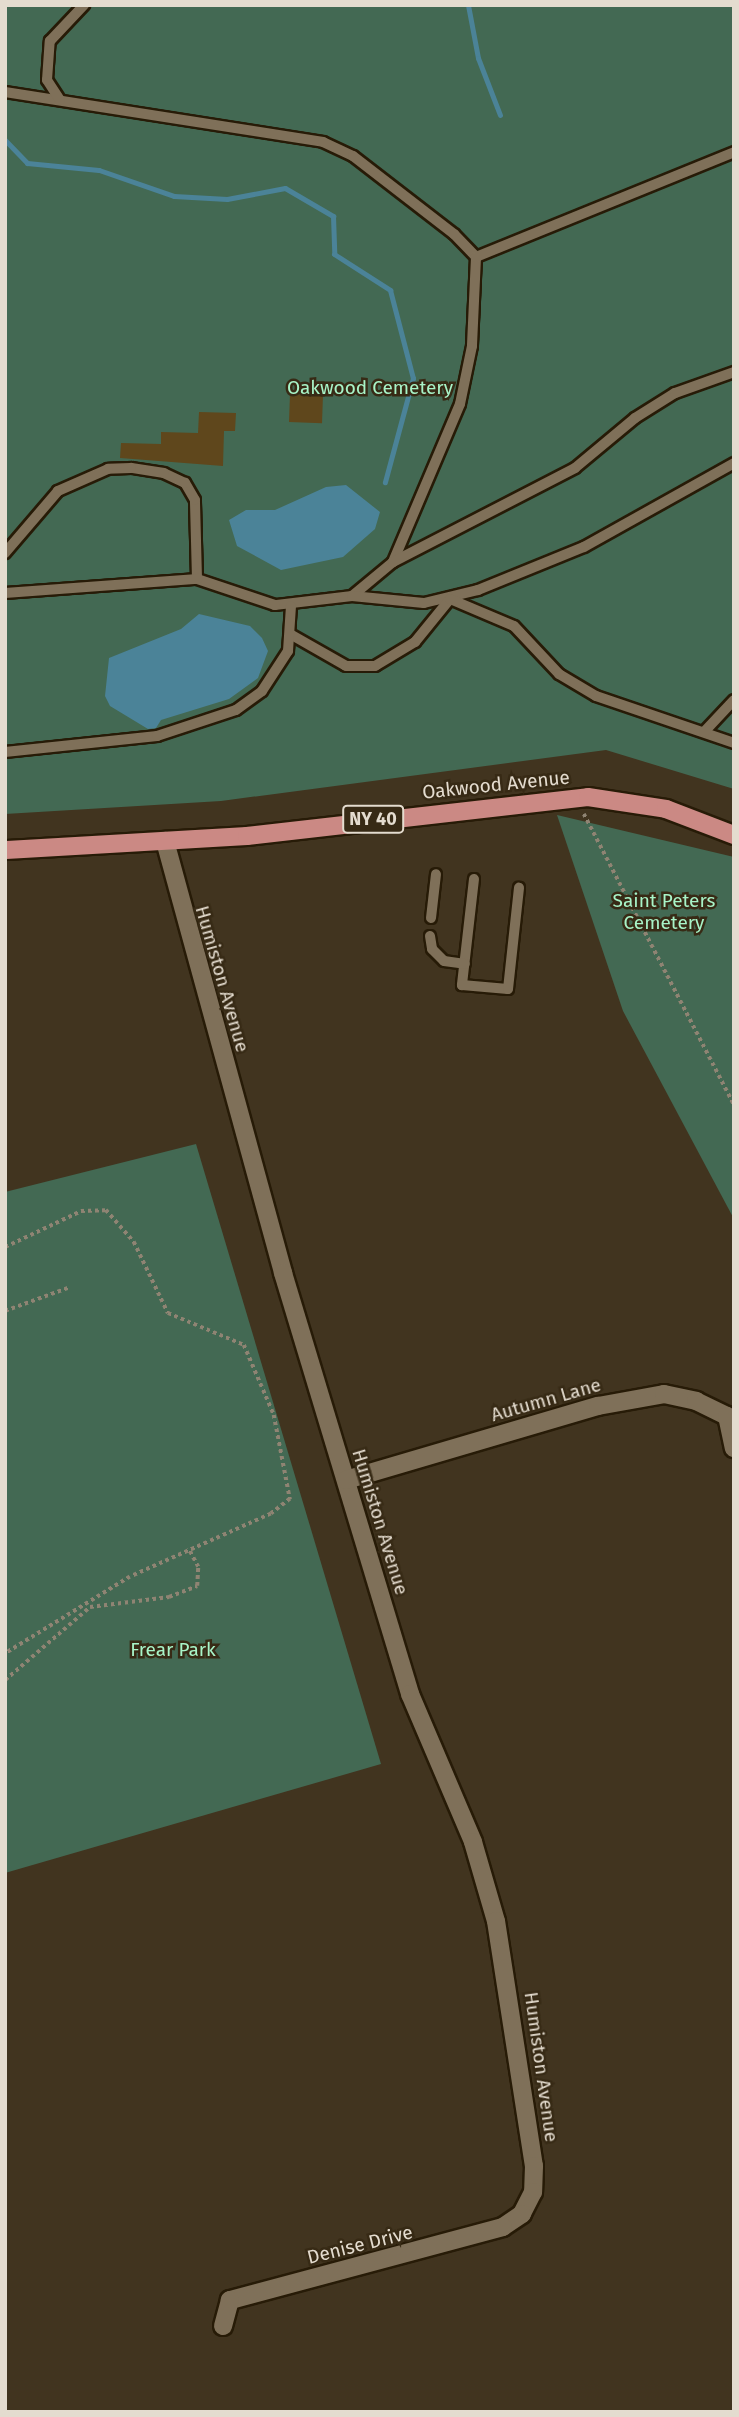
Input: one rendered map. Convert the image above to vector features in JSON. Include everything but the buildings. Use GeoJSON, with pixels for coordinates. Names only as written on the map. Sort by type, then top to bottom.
{"type":"FeatureCollection","features":[{"type":"Feature","properties":{"kind":"main road","name":"Oakwood Avenue"},"geometry":{"type":"LineString","coordinates":[[5,850],[165,841],[575,797],[638,801],[734,835]]}},
{"type":"Feature","properties":{"kind":"street","name":"Humiston Avenue"},"geometry":{"type":"LineString","coordinates":[[165,841],[279,1261],[410,1694],[472,1842],[496,1921],[534,2166],[533,2192],[522,2214]]}},
{"type":"Feature","properties":{"kind":"street","name":"Autumn Lane"},"geometry":{"type":"LineString","coordinates":[[346,1480],[598,1406],[664,1394],[696,1401],[727,1416],[734,1448]]}},
{"type":"Feature","properties":{"kind":"street","name":"Denise Drive"},"geometry":{"type":"LineString","coordinates":[[223,2326],[230,2300],[474,2237],[522,2214]]}},
{"type":"Feature","properties":{"kind":"lane"},"geometry":{"type":"LineString","coordinates":[[60,100],[47,80],[50,41],[84,5]]}},
{"type":"Feature","properties":{"kind":"lane"},"geometry":{"type":"LineString","coordinates":[[5,92],[323,142],[353,156],[454,234],[476,257],[472,346],[460,404],[393,562]]}},
{"type":"Feature","properties":{"kind":"lane"},"geometry":{"type":"LineString","coordinates":[[476,257],[734,152]]}},
{"type":"Feature","properties":{"kind":"lane"},"geometry":{"type":"LineString","coordinates":[[352,596],[393,562],[575,468],[635,418],[675,393],[734,372]]}},
{"type":"Feature","properties":{"kind":"lane"},"geometry":{"type":"LineString","coordinates":[[5,593],[197,579],[291,606],[352,596],[424,603],[450,599],[584,547],[734,463]]}},
{"type":"Feature","properties":{"kind":"lane"},"geometry":{"type":"LineString","coordinates":[[5,553],[39,509],[84,477],[108,469],[163,473],[185,483],[195,500],[197,579]]}},
{"type":"Feature","properties":{"kind":"lane"},"geometry":{"type":"LineString","coordinates":[[290,634],[346,666],[375,666],[415,642],[450,599]]}},
{"type":"Feature","properties":{"kind":"lane"},"geometry":{"type":"LineString","coordinates":[[450,599],[514,626],[559,674],[596,696],[734,743]]}},
{"type":"Feature","properties":{"kind":"lane"},"geometry":{"type":"LineString","coordinates":[[5,752],[193,729],[236,710],[262,691],[288,651],[291,606]]}},
{"type":"Feature","properties":{"kind":"lane"},"geometry":{"type":"LineString","coordinates":[[704,732],[734,700]]}},
{"type":"Feature","properties":{"kind":"lane"},"geometry":{"type":"LineString","coordinates":[[432,918],[436,874]]}},
{"type":"Feature","properties":{"kind":"lane"},"geometry":{"type":"LineString","coordinates":[[474,879],[462,985],[508,989],[519,888]]}},
{"type":"Feature","properties":{"kind":"lane"},"geometry":{"type":"LineString","coordinates":[[430,936],[432,949],[444,961],[465,964]]}},
{"type":"Feature","properties":{"kind":"path"},"geometry":{"type":"LineString","coordinates":[[575,797],[734,1104]]}},
{"type":"Feature","properties":{"kind":"path"},"geometry":{"type":"LineString","coordinates":[[5,1247],[81,1210],[106,1210],[134,1242],[168,1313],[244,1345],[274,1415],[290,1499],[271,1514],[188,1548],[5,1654]]}},
{"type":"Feature","properties":{"kind":"path"},"geometry":{"type":"LineString","coordinates":[[5,1311],[68,1288]]}},
{"type":"Feature","properties":{"kind":"path"},"geometry":{"type":"LineString","coordinates":[[5,1680],[64,1625],[90,1608],[169,1597],[197,1586],[198,1567],[188,1548]]}},
{"type":"Feature","properties":{"kind":"green space","name":"Oakwood Cemetery"},"geometry":{"type":"Polygon","coordinates":[[[5,5],[734,5],[734,789],[606,750],[221,801],[5,814],[5,5]]]}},
{"type":"Feature","properties":{"kind":"green space","name":"Saint Peters Cemetery"},"geometry":{"type":"Polygon","coordinates":[[[557,815],[734,857],[734,1219],[623,1011],[557,815]]]}},
{"type":"Feature","properties":{"kind":"green space","name":"Frear Park"},"geometry":{"type":"Polygon","coordinates":[[[196,1144],[381,1764],[5,1873],[5,1192],[196,1144]]]}},
{"type":"Feature","properties":{"kind":"water"},"geometry":{"type":"Polygon","coordinates":[[[346,485],[380,512],[375,529],[343,557],[281,570],[237,546],[229,520],[246,510],[275,510],[326,487],[346,485]]]}},
{"type":"Feature","properties":{"kind":"water"},"geometry":{"type":"Polygon","coordinates":[[[199,614],[250,626],[262,638],[268,651],[258,678],[229,699],[161,720],[156,728],[148,729],[110,706],[105,696],[109,658],[181,629],[199,614]]]}},
{"type":"Feature","properties":{"kind":"waterway"},"geometry":{"type":"LineString","coordinates":[[468,5],[478,58],[500,115]]}},
{"type":"Feature","properties":{"kind":"waterway"},"geometry":{"type":"LineString","coordinates":[[5,140],[27,163],[99,170],[174,196],[227,199],[285,188],[333,216],[334,254],[390,290],[413,378],[385,482]]}}]}
